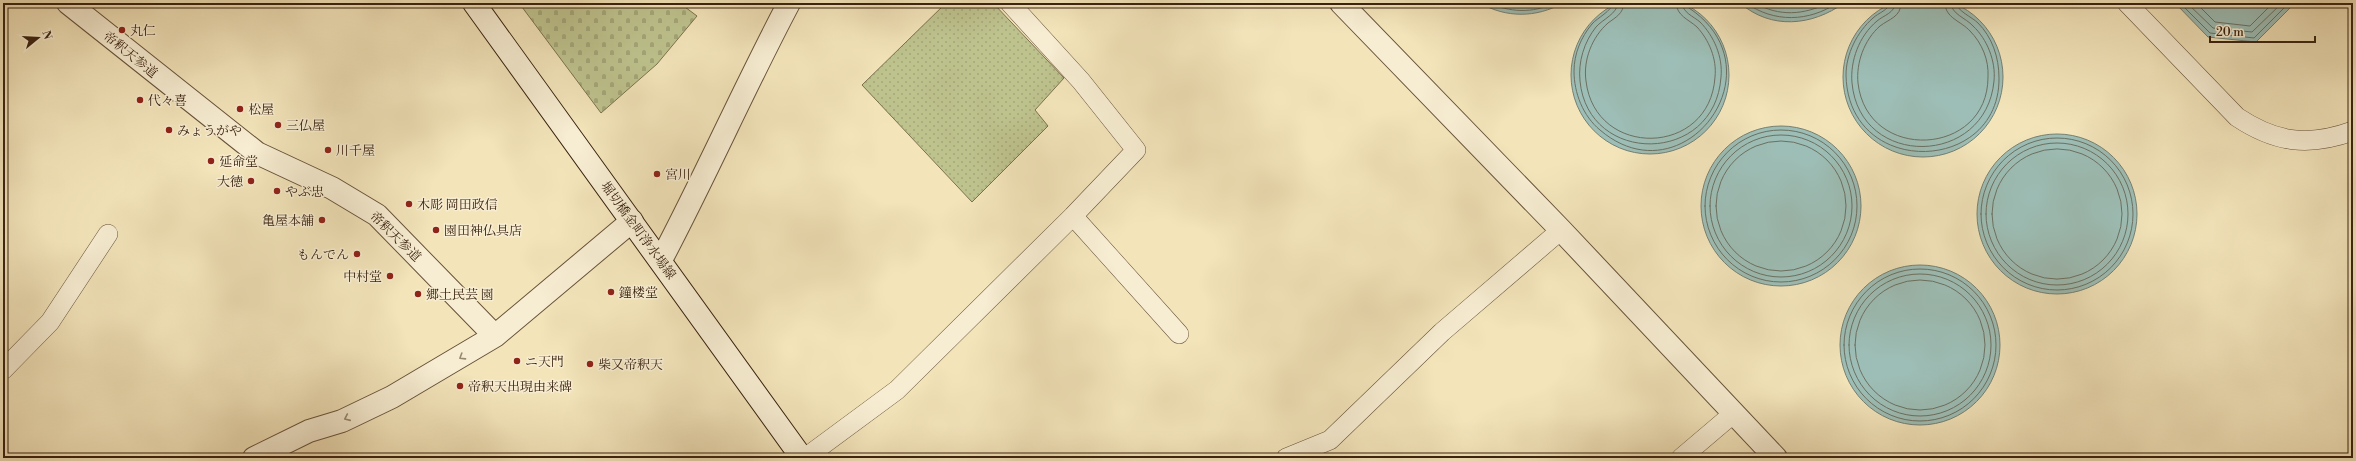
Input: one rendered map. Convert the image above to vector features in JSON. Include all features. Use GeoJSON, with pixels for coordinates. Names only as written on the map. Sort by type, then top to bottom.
{"type":"FeatureCollection","features":[{"type":"Feature","properties":{"kind":"street","name":"帝釈天参道"},"geometry":{"type":"LineString","coordinates":[[68,3],[257,153],[332,188],[377,215],[495,336]]}},
{"type":"Feature","properties":{"kind":"street","name":"堀切橋金町浄水場線"},"geometry":{"type":"LineString","coordinates":[[474,3],[803,458]]}},
{"type":"Feature","properties":{"kind":"street"},"geometry":{"type":"LineString","coordinates":[[660,260],[694,197],[757,64],[789,3]]}},
{"type":"Feature","properties":{"kind":"street"},"geometry":{"type":"LineString","coordinates":[[1341,3],[1561,230],[1776,458]]}},
{"type":"Feature","properties":{"kind":"street"},"geometry":{"type":"LineString","coordinates":[[254,458],[309,431],[342,421],[392,397],[495,336],[632,221]]}},
{"type":"Feature","properties":{"kind":"lane"},"geometry":{"type":"LineString","coordinates":[[803,458],[897,390],[1072,216],[1136,150],[1082,81],[1010,3]]}},
{"type":"Feature","properties":{"kind":"lane"},"geometry":{"type":"LineString","coordinates":[[2127,3],[2237,117],[2257,130],[2303,142],[2332,139],[2353,131]]}},
{"type":"Feature","properties":{"kind":"lane"},"geometry":{"type":"LineString","coordinates":[[1072,216],[1179,334]]}},
{"type":"Feature","properties":{"kind":"lane"},"geometry":{"type":"LineString","coordinates":[[1286,458],[1330,440],[1442,332],[1561,230]]}},
{"type":"Feature","properties":{"kind":"lane"},"geometry":{"type":"LineString","coordinates":[[3,370],[50,322],[108,234]]}},
{"type":"Feature","properties":{"kind":"lane"},"geometry":{"type":"LineString","coordinates":[[1681,458],[1734,412]]}},
{"type":"Feature","properties":{"kind":"green space"},"geometry":{"type":"Polygon","coordinates":[[[519,3],[688,3],[685,7],[697,16],[657,64],[601,113],[519,3]]]}},
{"type":"Feature","properties":{"kind":"green space"},"geometry":{"type":"Polygon","coordinates":[[[946,3],[993,3],[1064,78],[1035,110],[1048,126],[972,202],[862,85],[946,3]]]}},
{"type":"Feature","properties":{"kind":"water"},"geometry":{"type":"Polygon","coordinates":[[[1658,-4],[1673,-1],[1687,5],[1706,19],[1716,31],[1726,52],[1729,75],[1726,98],[1716,119],[1706,131],[1694,141],[1673,151],[1658,154],[1642,154],[1627,151],[1606,141],[1594,131],[1584,119],[1574,98],[1572,90],[1571,67],[1574,52],[1584,31],[1594,19],[1606,9],[1627,-1],[1635,-3],[1658,-4]]]}},
{"type":"Feature","properties":{"kind":"water"},"geometry":{"type":"Polygon","coordinates":[[[1923,-3],[1953,3],[1974,15],[1985,26],[1997,47],[2003,77],[1997,107],[1985,128],[1974,139],[1953,151],[1923,157],[1893,151],[1872,139],[1861,128],[1849,107],[1843,77],[1849,47],[1861,26],[1872,15],[1893,3],[1923,-3]]]}},
{"type":"Feature","properties":{"kind":"water"},"geometry":{"type":"Polygon","coordinates":[[[1480,3],[1563,3],[1553,8],[1532,14],[1511,14],[1490,8],[1480,3]]]}},
{"type":"Feature","properties":{"kind":"water"},"geometry":{"type":"Polygon","coordinates":[[[1740,3],[1844,3],[1832,11],[1819,16],[1792,22],[1765,18],[1752,12],[1740,3]]]}},
{"type":"Feature","properties":{"kind":"water"},"geometry":{"type":"Polygon","coordinates":[[[2175,3],[2295,3],[2256,42],[2208,37],[2175,3]]]}},
{"type":"Feature","properties":{"kind":"water"},"geometry":{"type":"Polygon","coordinates":[[[1789,126],[1804,129],[1819,135],[1838,149],[1848,161],[1855,175],[1860,190],[1860,222],[1855,237],[1848,251],[1838,263],[1826,273],[1804,283],[1789,286],[1773,286],[1758,283],[1736,273],[1724,263],[1714,251],[1702,222],[1701,198],[1704,183],[1714,161],[1724,149],[1736,139],[1765,127],[1789,126]]]}},
{"type":"Feature","properties":{"kind":"water"},"geometry":{"type":"Polygon","coordinates":[[[2065,134],[2080,137],[2095,143],[2114,157],[2124,169],[2131,183],[2136,198],[2136,230],[2131,245],[2124,259],[2114,271],[2102,281],[2080,291],[2065,294],[2049,294],[2034,291],[2012,281],[2000,271],[1990,259],[1978,230],[1977,206],[1980,191],[1990,169],[2000,157],[2012,147],[2041,135],[2065,134]]]}},
{"type":"Feature","properties":{"kind":"water"},"geometry":{"type":"Polygon","coordinates":[[[1928,265],[1943,268],[1958,274],[1977,288],[1987,300],[1994,314],[1999,329],[1999,361],[1994,376],[1987,390],[1977,402],[1965,412],[1943,422],[1928,425],[1912,425],[1897,422],[1875,412],[1863,402],[1853,390],[1841,361],[1840,337],[1843,322],[1853,300],[1863,288],[1875,278],[1904,266],[1928,265]]]}},
{"type":"Feature","properties":{"kind":"place","name":"丸仁"},"geometry":{"type":"Point","coordinates":[122,30]}},
{"type":"Feature","properties":{"kind":"place","name":"代々喜"},"geometry":{"type":"Point","coordinates":[140,100]}},
{"type":"Feature","properties":{"kind":"place","name":"松屋"},"geometry":{"type":"Point","coordinates":[240,109]}},
{"type":"Feature","properties":{"kind":"place","name":"三仏屋"},"geometry":{"type":"Point","coordinates":[278,125]}},
{"type":"Feature","properties":{"kind":"place","name":"みょうがや"},"geometry":{"type":"Point","coordinates":[169,130]}},
{"type":"Feature","properties":{"kind":"place","name":"川千屋"},"geometry":{"type":"Point","coordinates":[328,150]}},
{"type":"Feature","properties":{"kind":"place","name":"延命堂"},"geometry":{"type":"Point","coordinates":[211,161]}},
{"type":"Feature","properties":{"kind":"place","name":"宮川"},"geometry":{"type":"Point","coordinates":[657,174]}},
{"type":"Feature","properties":{"kind":"place","name":"大徳"},"geometry":{"type":"Point","coordinates":[251,181]}},
{"type":"Feature","properties":{"kind":"place","name":"やぶ忠"},"geometry":{"type":"Point","coordinates":[277,191]}},
{"type":"Feature","properties":{"kind":"place","name":"木彫 岡田政信"},"geometry":{"type":"Point","coordinates":[409,204]}},
{"type":"Feature","properties":{"kind":"place","name":"亀屋本舗"},"geometry":{"type":"Point","coordinates":[322,220]}},
{"type":"Feature","properties":{"kind":"place","name":"園田神仏具店"},"geometry":{"type":"Point","coordinates":[436,230]}},
{"type":"Feature","properties":{"kind":"place","name":"もんでん"},"geometry":{"type":"Point","coordinates":[357,254]}},
{"type":"Feature","properties":{"kind":"place","name":"中村堂"},"geometry":{"type":"Point","coordinates":[390,276]}},
{"type":"Feature","properties":{"kind":"place","name":"鐘楼堂"},"geometry":{"type":"Point","coordinates":[611,292]}},
{"type":"Feature","properties":{"kind":"place","name":"郷土民芸 園"},"geometry":{"type":"Point","coordinates":[418,294]}},
{"type":"Feature","properties":{"kind":"place","name":"ニ天門"},"geometry":{"type":"Point","coordinates":[517,361]}},
{"type":"Feature","properties":{"kind":"place","name":"柴又帝釈天"},"geometry":{"type":"Point","coordinates":[590,364]}},
{"type":"Feature","properties":{"kind":"place","name":"帝釈天出現由来碑"},"geometry":{"type":"Point","coordinates":[460,386]}}]}
